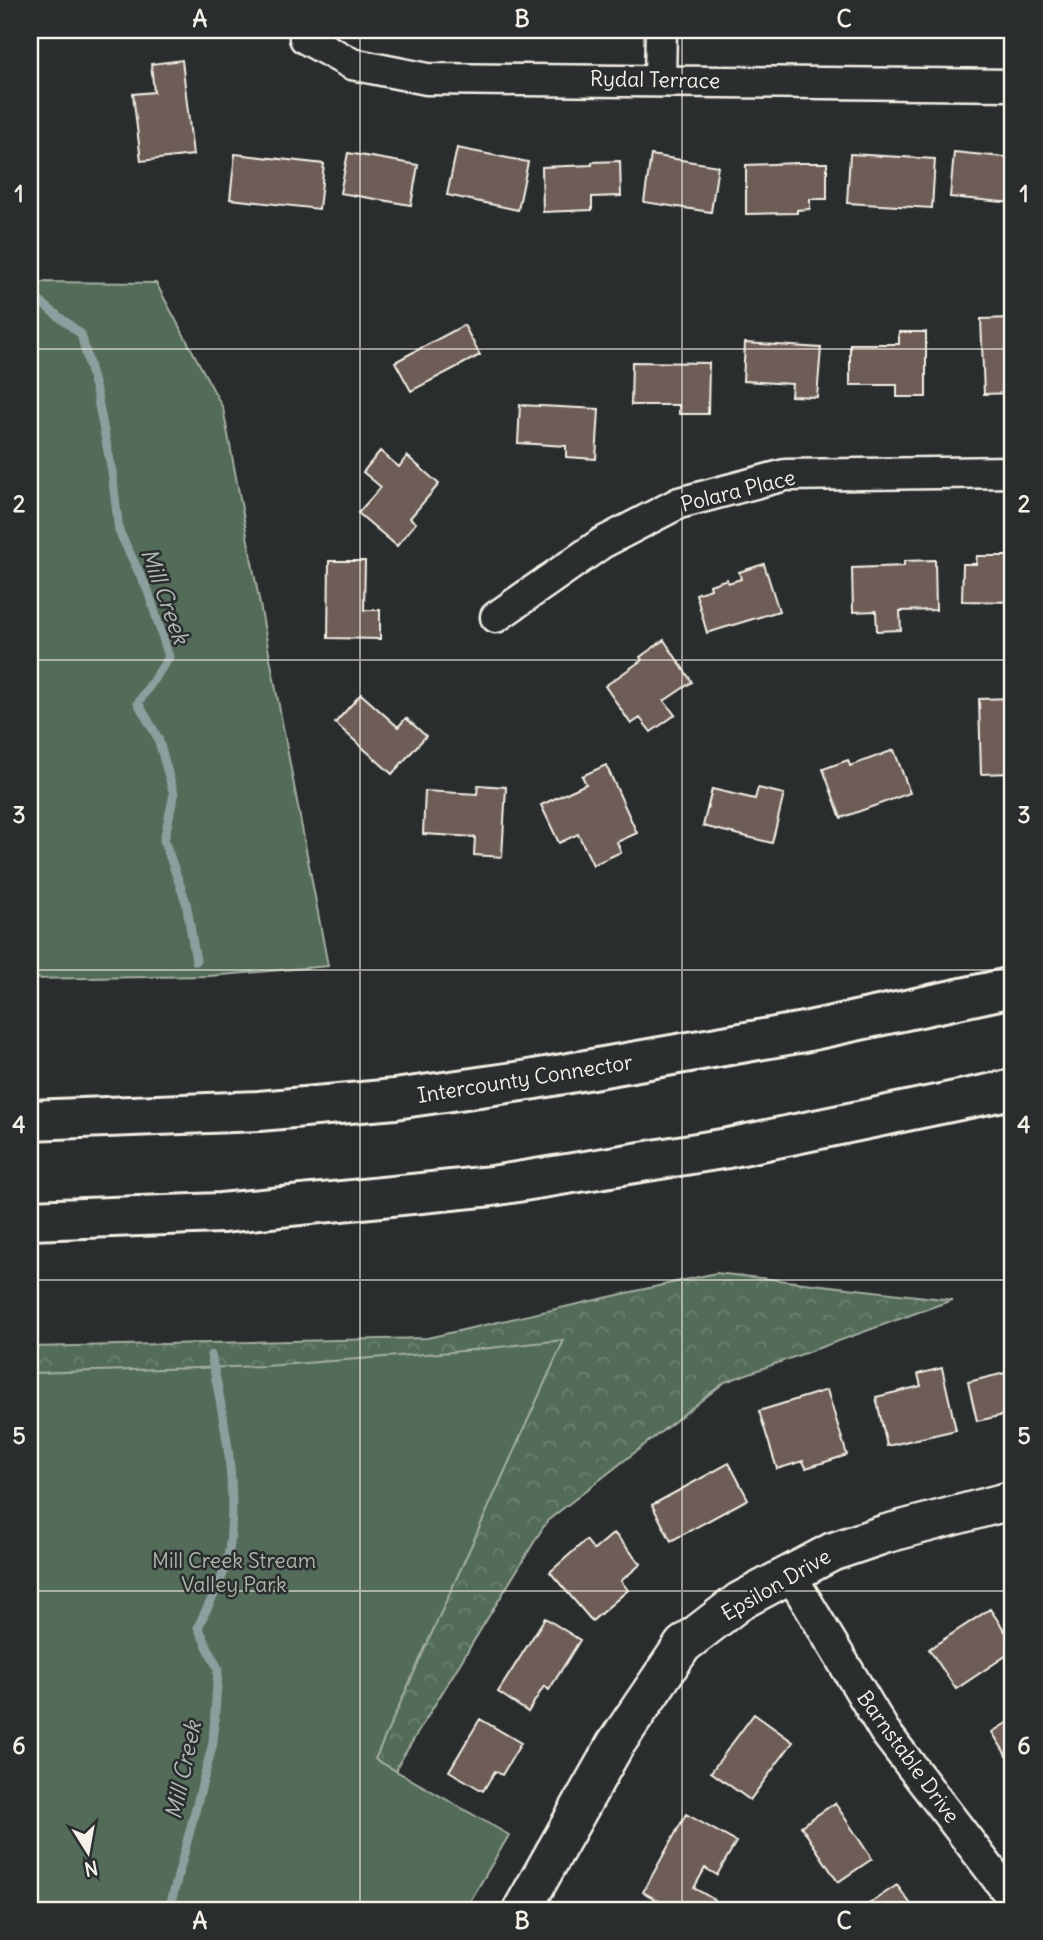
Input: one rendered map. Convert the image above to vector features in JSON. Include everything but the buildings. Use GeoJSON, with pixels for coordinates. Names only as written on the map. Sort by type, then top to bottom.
{"type":"FeatureCollection","features":[{"type":"Feature","properties":{"kind":"highway","name":"Intercounty Connector"},"geometry":{"type":"LineString","coordinates":[[30,1120],[260,1111],[395,1099],[529,1080],[804,1032],[1013,987]]}},
{"type":"Feature","properties":{"kind":"highway"},"geometry":{"type":"LineString","coordinates":[[30,1220],[221,1213],[492,1186],[728,1148],[1013,1090]]}},
{"type":"Feature","properties":{"kind":"street"},"geometry":{"type":"LineString","coordinates":[[660,80],[661,30]]}},
{"type":"Feature","properties":{"kind":"street","name":"Rydal Terrace"},"geometry":{"type":"LineString","coordinates":[[306,38],[352,64],[427,79],[1013,85]]}},
{"type":"Feature","properties":{"kind":"street","name":"Polara Place"},"geometry":{"type":"LineString","coordinates":[[496,617],[601,543],[679,503],[785,475],[1013,472]]}},
{"type":"Feature","properties":{"kind":"street","name":"Epsilon Drive"},"geometry":{"type":"LineString","coordinates":[[522,1910],[615,1745],[683,1645],[740,1601],[832,1552],[885,1534],[1013,1500]]}},
{"type":"Feature","properties":{"kind":"street","name":"Barnstable Drive"},"geometry":{"type":"LineString","coordinates":[[790,1574],[884,1732],[1013,1899]]}},
{"type":"Feature","properties":{"kind":"green space"},"geometry":{"type":"Polygon","coordinates":[[[30,282],[156,283],[223,408],[328,966],[209,976],[30,979],[30,282]]]}},
{"type":"Feature","properties":{"kind":"green space","name":"Mill Creek Stream Valley Park"},"geometry":{"type":"Polygon","coordinates":[[[716,1273],[952,1300],[725,1382],[547,1521],[398,1765],[366,1910],[30,1910],[30,1347],[427,1338],[716,1273]]]}},
{"type":"Feature","properties":{"kind":"green space","name":"Mill Creek Stream Valley Park"},"geometry":{"type":"Polygon","coordinates":[[[564,1340],[375,1759],[509,1835],[465,1910],[30,1910],[30,1373],[265,1366],[452,1352],[564,1340]]]}},
{"type":"Feature","properties":{"kind":"waterway","name":"Mill Creek"},"geometry":{"type":"LineString","coordinates":[[30,294],[81,334],[97,395],[112,472],[119,531],[148,591],[169,657],[138,703],[158,738],[174,794],[164,840],[186,902],[196,961]]}},
{"type":"Feature","properties":{"kind":"waterway","name":"Mill Creek"},"geometry":{"type":"LineString","coordinates":[[169,1910],[213,1743],[218,1669],[198,1627],[226,1565],[231,1532],[229,1456],[211,1355]]}}]}
